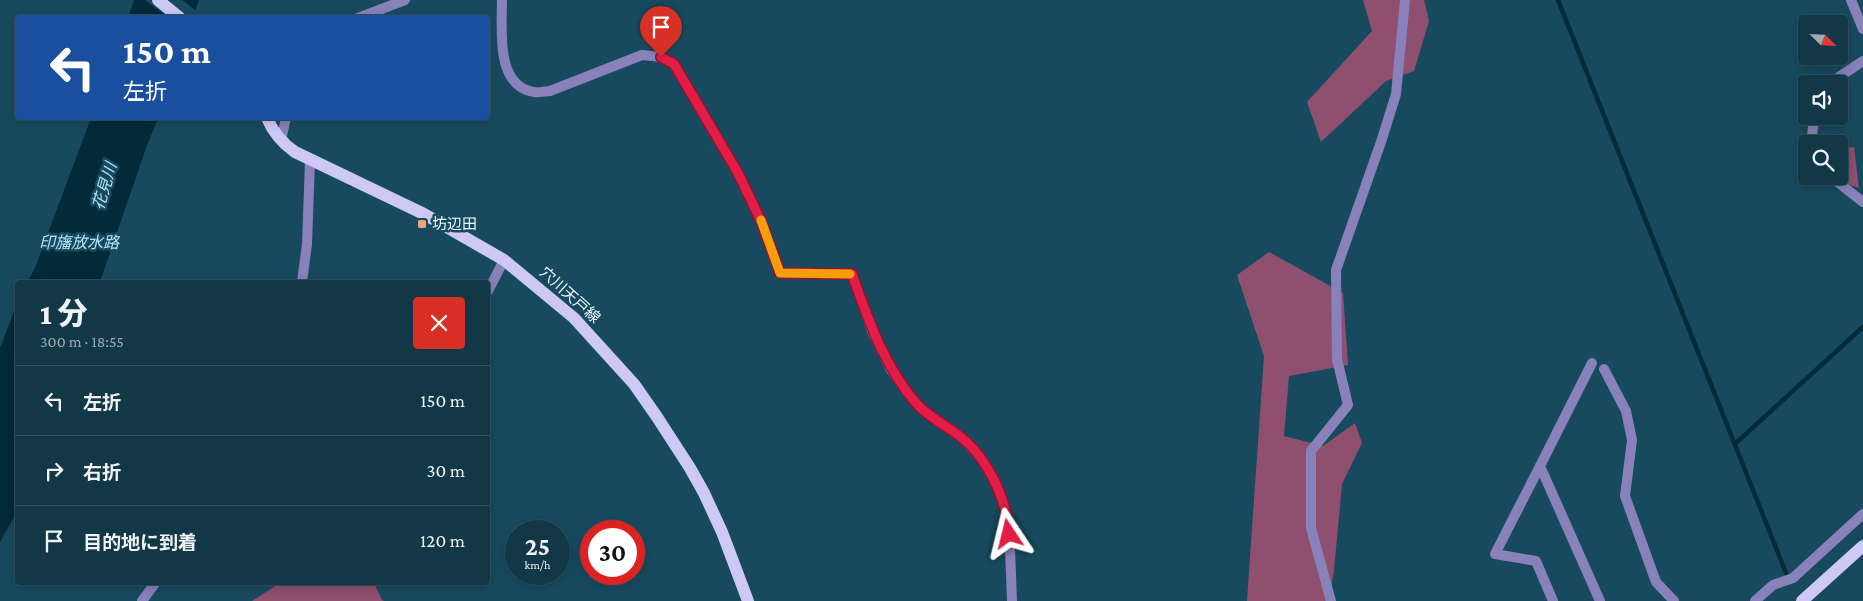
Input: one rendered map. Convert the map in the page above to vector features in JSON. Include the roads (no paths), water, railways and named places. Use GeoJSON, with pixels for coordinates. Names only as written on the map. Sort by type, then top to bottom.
{"type":"FeatureCollection","features":[{"type":"Feature","properties":{"kind":"main road"},"geometry":{"type":"LineString","coordinates":[[158,0],[176,15]]}},
{"type":"Feature","properties":{"kind":"main road","name":"穴川天戸線"},"geometry":{"type":"LineString","coordinates":[[268,120],[280,140],[295,152],[310,161],[424,214],[504,260],[574,318],[608,353],[634,384],[704,492],[730,549],[748,601]]}},
{"type":"Feature","properties":{"kind":"main road"},"geometry":{"type":"LineString","coordinates":[[1802,601],[1863,546]]}},
{"type":"Feature","properties":{"kind":"street"},"geometry":{"type":"LineString","coordinates":[[366,15],[405,0]]}},
{"type":"Feature","properties":{"kind":"street"},"geometry":{"type":"LineString","coordinates":[[502,0],[502,43],[505,68],[519,86],[534,92],[550,91],[642,55],[661,57],[674,64],[738,173],[761,221],[780,273],[852,274],[872,331],[892,370],[917,405],[963,439],[982,460],[1000,492],[1008,522],[1012,601]]}},
{"type":"Feature","properties":{"kind":"street"},"geometry":{"type":"LineString","coordinates":[[1331,601],[1311,528],[1311,451],[1348,404],[1336,359],[1336,270],[1396,94],[1405,0]]}},
{"type":"Feature","properties":{"kind":"street"},"geometry":{"type":"LineString","coordinates":[[1851,0],[1863,29]]}},
{"type":"Feature","properties":{"kind":"street"},"geometry":{"type":"LineString","coordinates":[[1843,75],[1863,62]]}},
{"type":"Feature","properties":{"kind":"street"},"geometry":{"type":"LineString","coordinates":[[280,140],[285,120]]}},
{"type":"Feature","properties":{"kind":"street"},"geometry":{"type":"LineString","coordinates":[[302,280],[307,244],[310,161]]}},
{"type":"Feature","properties":{"kind":"street"},"geometry":{"type":"LineString","coordinates":[[1843,185],[1861,198]]}},
{"type":"Feature","properties":{"kind":"street"},"geometry":{"type":"LineString","coordinates":[[490,287],[504,260]]}},
{"type":"Feature","properties":{"kind":"street"},"geometry":{"type":"LineString","coordinates":[[1552,601],[1536,561],[1495,554],[1592,363]]}},
{"type":"Feature","properties":{"kind":"street"},"geometry":{"type":"LineString","coordinates":[[1604,369],[1626,411],[1632,440],[1625,496],[1656,582],[1674,601]]}},
{"type":"Feature","properties":{"kind":"street"},"geometry":{"type":"LineString","coordinates":[[1540,466],[1600,601]]}},
{"type":"Feature","properties":{"kind":"street"},"geometry":{"type":"LineString","coordinates":[[1755,601],[1773,585],[1793,578],[1863,514]]}},
{"type":"Feature","properties":{"kind":"street"},"geometry":{"type":"LineString","coordinates":[[142,601],[154,585]]}},
{"type":"Feature","properties":{"kind":"water"},"geometry":{"type":"Polygon","coordinates":[[[134,0],[199,0],[194,15],[129,15],[134,0]]]}},
{"type":"Feature","properties":{"kind":"water","name":"印旛放水路"},"geometry":{"type":"Polygon","coordinates":[[[90,120],[157,120],[101,280],[29,280],[90,120]]]}},
{"type":"Feature","properties":{"kind":"water"},"geometry":{"type":"Polygon","coordinates":[[[15,309],[15,516],[0,542],[0,348],[15,309]]]}},
{"type":"Feature","properties":{"kind":"waterway"},"geometry":{"type":"LineString","coordinates":[[1558,0],[1786,573]]}},
{"type":"Feature","properties":{"kind":"waterway"},"geometry":{"type":"LineString","coordinates":[[1736,443],[1863,327]]}},
{"type":"Feature","properties":{"kind":"place","name":"坊辺田"},"geometry":{"type":"Point","coordinates":[422,224]}},
{"type":"Feature","properties":{"kind":"water label","name":"花見川"},"geometry":{"type":"Point","coordinates":[104,186]}}]}
